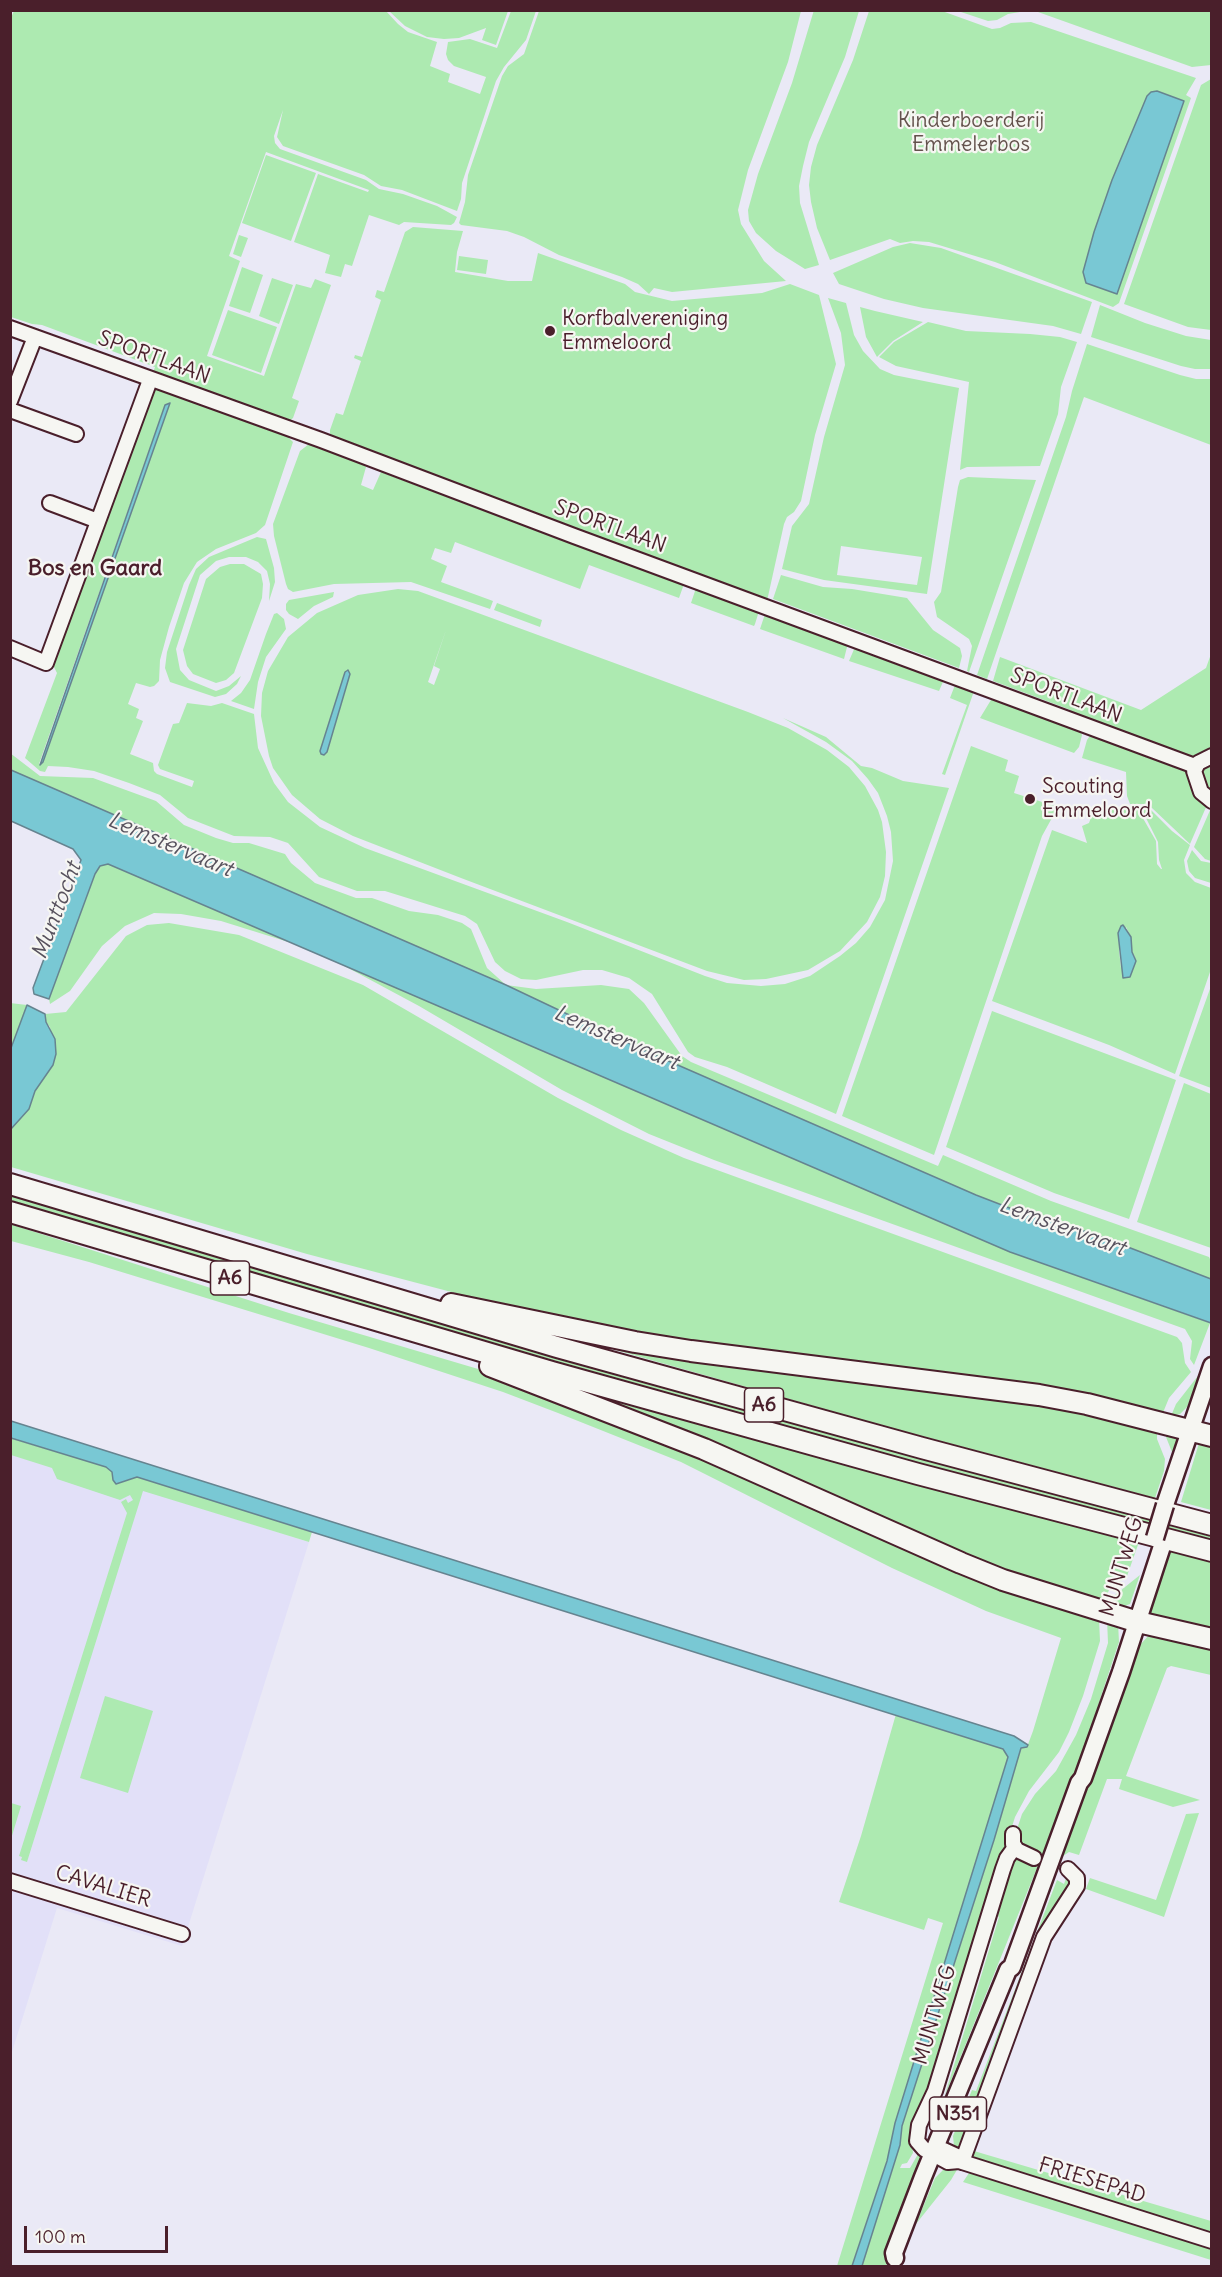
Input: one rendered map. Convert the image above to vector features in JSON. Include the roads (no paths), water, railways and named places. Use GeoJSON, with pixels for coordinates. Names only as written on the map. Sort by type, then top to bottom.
{"type":"FeatureCollection","features":[{"type":"Feature","properties":{"kind":"highway","name":"A6"},"geometry":{"type":"LineString","coordinates":[[10,1184],[319,1277],[794,1413],[1212,1525]]}},
{"type":"Feature","properties":{"kind":"highway","name":"A6"},"geometry":{"type":"LineString","coordinates":[[10,1212],[410,1331],[798,1441],[1212,1551]]}},
{"type":"Feature","properties":{"kind":"highway","name":"A6"},"geometry":{"type":"LineString","coordinates":[[319,1277],[635,1342],[762,1361],[1039,1395],[1087,1404],[1200,1433]]}},
{"type":"Feature","properties":{"kind":"highway","name":"A6"},"geometry":{"type":"LineString","coordinates":[[410,1331],[506,1372],[704,1449],[961,1563],[1025,1588],[1133,1621],[1212,1639]]}},
{"type":"Feature","properties":{"kind":"main road","name":"MUNTWEG"},"geometry":{"type":"LineString","coordinates":[[1200,1433],[1212,1366]]}},
{"type":"Feature","properties":{"kind":"main road","name":"MUNTWEG"},"geometry":{"type":"LineString","coordinates":[[893,2262],[894,2253],[939,2154],[1008,1970],[1012,1967],[1079,1783],[1078,1776],[1133,1621],[1176,1486],[1200,1433],[1212,1392]]}},
{"type":"Feature","properties":{"kind":"street","name":"SPORTLAAN"},"geometry":{"type":"LineString","coordinates":[[10,328],[321,440],[1195,766]]}},
{"type":"Feature","properties":{"kind":"street"},"geometry":{"type":"LineString","coordinates":[[10,401],[35,337]]}},
{"type":"Feature","properties":{"kind":"street"},"geometry":{"type":"LineString","coordinates":[[10,648],[46,663],[150,380]]}},
{"type":"Feature","properties":{"kind":"street"},"geometry":{"type":"LineString","coordinates":[[10,410],[76,434]]}},
{"type":"Feature","properties":{"kind":"street"},"geometry":{"type":"LineString","coordinates":[[50,503],[98,521]]}},
{"type":"Feature","properties":{"kind":"street"},"geometry":{"type":"LineString","coordinates":[[1212,756],[1195,766],[1195,777],[1199,788],[1212,801]]}},
{"type":"Feature","properties":{"kind":"street","name":"MUNTWEG"},"geometry":{"type":"LineString","coordinates":[[939,2154],[924,2149],[918,2143],[917,2129],[935,2091],[1003,1869],[1014,1841],[1022,1854],[1034,1858]]}},
{"type":"Feature","properties":{"kind":"street"},"geometry":{"type":"LineString","coordinates":[[961,2162],[1044,1937],[1077,1886],[1077,1878],[1068,1869]]}},
{"type":"Feature","properties":{"kind":"street","name":"CAVALIER"},"geometry":{"type":"LineString","coordinates":[[10,1881],[182,1934]]}},
{"type":"Feature","properties":{"kind":"street","name":"FRIESEPAD"},"geometry":{"type":"LineString","coordinates":[[939,2154],[954,2163],[961,2162],[1212,2241]]}},
{"type":"Feature","properties":{"kind":"water"},"geometry":{"type":"Polygon","coordinates":[[[1157,91],[1184,101],[1117,294],[1086,283],[1083,272],[1112,180],[1147,96],[1157,91]]]}},
{"type":"Feature","properties":{"kind":"water"},"geometry":{"type":"Polygon","coordinates":[[[170,403],[43,762],[40,765],[165,405],[170,403]]]}},
{"type":"Feature","properties":{"kind":"water"},"geometry":{"type":"Polygon","coordinates":[[[348,670],[350,674],[327,752],[324,755],[320,751],[345,672],[348,670]]]}},
{"type":"Feature","properties":{"kind":"water","name":"Lemstervaart"},"geometry":{"type":"Polygon","coordinates":[[[11,770],[506,985],[641,1049],[976,1195],[1020,1212],[1094,1234],[1211,1279],[1211,1323],[1010,1252],[108,864],[100,866],[95,874],[49,999],[34,994],[33,988],[81,860],[73,849],[11,821],[11,770]]]}},
{"type":"Feature","properties":{"kind":"water"},"geometry":{"type":"Polygon","coordinates":[[[1123,925],[1131,937],[1132,952],[1136,961],[1130,977],[1123,978],[1118,933],[1123,925]]]}},
{"type":"Feature","properties":{"kind":"water"},"geometry":{"type":"Polygon","coordinates":[[[27,1005],[45,1014],[46,1022],[55,1039],[56,1054],[53,1065],[35,1091],[29,1109],[11,1129],[11,1048],[27,1005]]]}},
{"type":"Feature","properties":{"kind":"water"},"geometry":{"type":"Polygon","coordinates":[[[11,1421],[1014,1736],[1028,1745],[1021,1748],[994,1840],[902,2126],[900,2145],[862,2266],[852,2266],[887,2161],[895,2123],[1008,1757],[1003,1749],[137,1477],[116,1484],[112,1472],[106,1467],[11,1438],[11,1421]]]}},
{"type":"Feature","properties":{"kind":"place","name":"Korfbalvereniging Emmeloord"},"geometry":{"type":"Point","coordinates":[550,331]}},
{"type":"Feature","properties":{"kind":"place","name":"Scouting Emmeloord"},"geometry":{"type":"Point","coordinates":[1030,799]}},
{"type":"Feature","properties":{"kind":"district","name":"Bos en Gaard"},"geometry":{"type":"Point","coordinates":[95,569]}},
{"type":"Feature","properties":{"kind":"park label","name":"Kinderboerderij Emmelerbos"},"geometry":{"type":"Point","coordinates":[971,133]}},
{"type":"Feature","properties":{"kind":"water label","name":"Munttocht"},"geometry":{"type":"Point","coordinates":[57,911]}}]}
